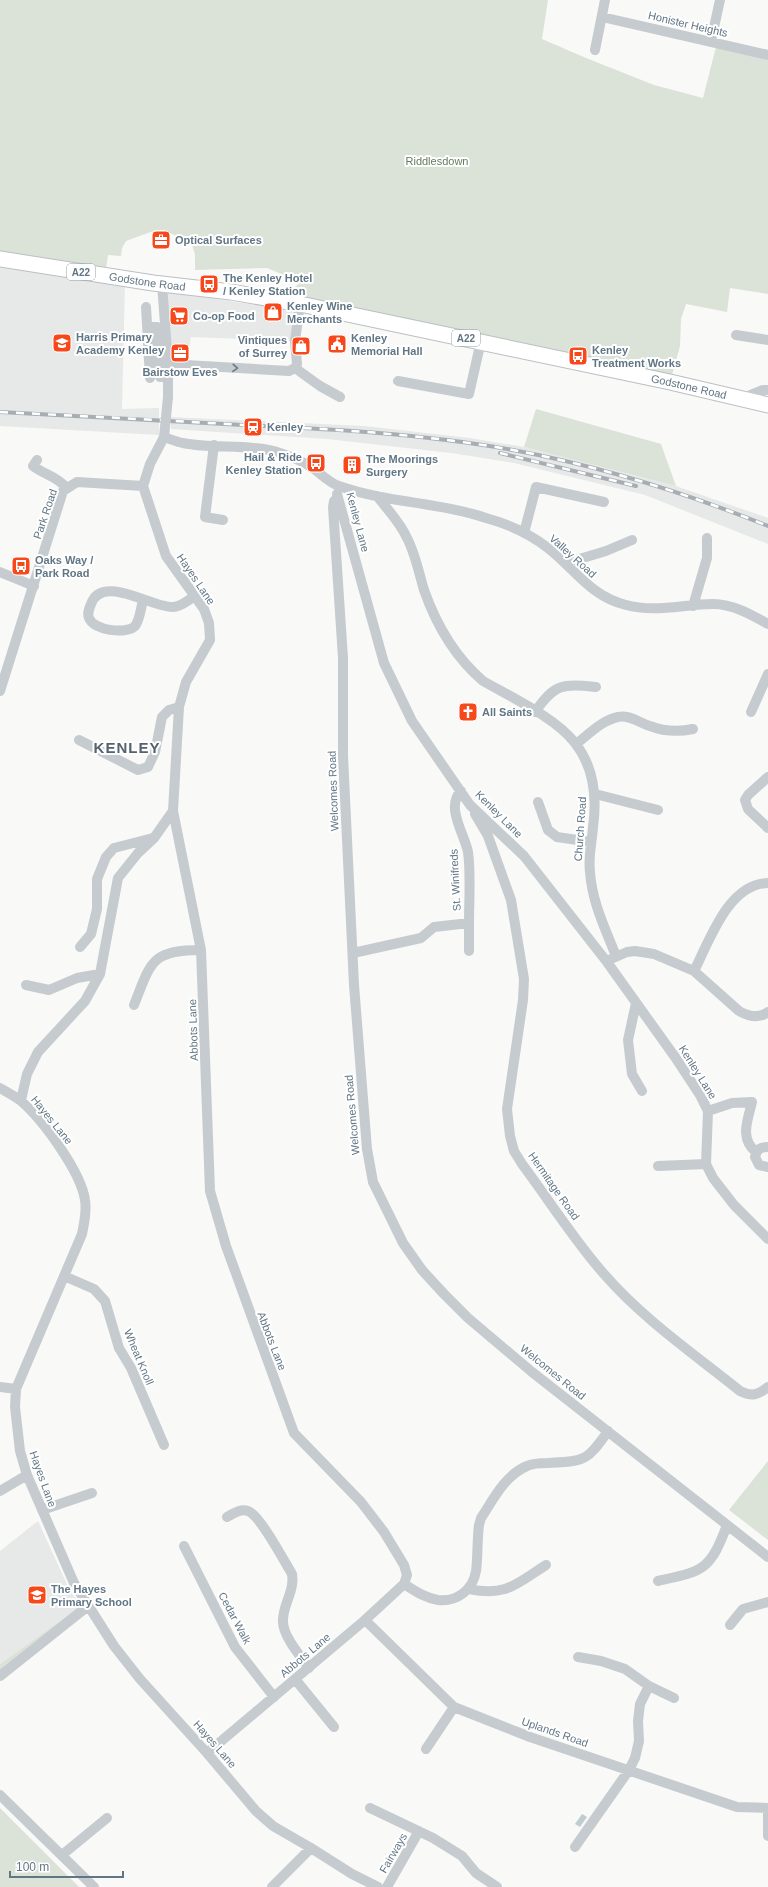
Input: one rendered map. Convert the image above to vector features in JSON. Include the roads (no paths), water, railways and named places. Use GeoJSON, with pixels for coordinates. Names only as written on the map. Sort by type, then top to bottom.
{"type":"FeatureCollection","features":[{"type":"Feature","properties":{"kind":"highway","name":"Godstone Road"},"geometry":{"type":"LineString","coordinates":[[0,259],[162,284],[231,292],[300,304],[768,405]]}},
{"type":"Feature","properties":{"kind":"street"},"geometry":{"type":"LineString","coordinates":[[595,50],[605,0]]}},
{"type":"Feature","properties":{"kind":"street"},"geometry":{"type":"LineString","coordinates":[[711,41],[720,0]]}},
{"type":"Feature","properties":{"kind":"street","name":"Honister Heights"},"geometry":{"type":"LineString","coordinates":[[602,17],[768,55]]}},
{"type":"Feature","properties":{"kind":"street"},"geometry":{"type":"LineString","coordinates":[[143,486],[150,464],[164,437],[168,397],[168,364],[162,284]]}},
{"type":"Feature","properties":{"kind":"street"},"geometry":{"type":"LineString","coordinates":[[168,364],[288,371],[295,368],[297,364],[295,340],[300,304]]}},
{"type":"Feature","properties":{"kind":"street"},"geometry":{"type":"LineString","coordinates":[[146,307],[150,378]]}},
{"type":"Feature","properties":{"kind":"street"},"geometry":{"type":"LineString","coordinates":[[148,328],[157,327],[160,377],[168,377]]}},
{"type":"Feature","properties":{"kind":"street"},"geometry":{"type":"LineString","coordinates":[[736,335],[768,340]]}},
{"type":"Feature","properties":{"kind":"street"},"geometry":{"type":"LineString","coordinates":[[398,381],[469,394],[481,342]]}},
{"type":"Feature","properties":{"kind":"street"},"geometry":{"type":"LineString","coordinates":[[295,368],[320,386],[340,397]]}},
{"type":"Feature","properties":{"kind":"street","name":"Godstone Road"},"geometry":{"type":"LineString","coordinates":[[741,399],[763,390],[768,390]]}},
{"type":"Feature","properties":{"kind":"street","name":"Kenley Lane"},"geometry":{"type":"LineString","coordinates":[[164,437],[182,444],[214,445],[272,451],[291,456],[313,468],[338,486],[338,498],[384,663],[412,721],[470,805],[524,856],[607,962],[675,1057],[700,1095],[708,1111],[706,1164]]}},
{"type":"Feature","properties":{"kind":"street"},"geometry":{"type":"LineString","coordinates":[[214,445],[204,517],[223,520]]}},
{"type":"Feature","properties":{"kind":"street"},"geometry":{"type":"LineString","coordinates":[[32,466],[42,472],[56,477],[66,488]]}},
{"type":"Feature","properties":{"kind":"street","name":"Park Road"},"geometry":{"type":"LineString","coordinates":[[0,691],[62,495],[66,488],[77,482],[143,486]]}},
{"type":"Feature","properties":{"kind":"street","name":"Hayes Lane"},"geometry":{"type":"LineString","coordinates":[[143,486],[166,556],[204,609],[209,623],[210,640],[186,682],[179,707],[173,811],[154,838],[138,853],[118,878],[100,974],[86,1001],[38,1052],[27,1074],[20,1100],[35,1116],[74,1168],[81,1184],[85,1201],[85,1220],[82,1234],[16,1389],[15,1407],[20,1451],[27,1475],[74,1583],[114,1646],[140,1679],[207,1753],[256,1811],[273,1826],[352,1874],[378,1887]]}},
{"type":"Feature","properties":{"kind":"street","name":"Valley Road"},"geometry":{"type":"LineString","coordinates":[[338,486],[377,496],[452,509],[487,518],[524,533],[546,547],[598,594],[627,606],[662,608],[714,604],[724,605],[742,611],[768,624]]}},
{"type":"Feature","properties":{"kind":"street"},"geometry":{"type":"LineString","coordinates":[[524,533],[536,488],[604,502]]}},
{"type":"Feature","properties":{"kind":"street","name":"Church Road"},"geometry":{"type":"LineString","coordinates":[[377,496],[408,539],[425,591],[448,641],[472,671],[483,681],[560,728],[576,744],[591,774],[595,794],[589,871],[594,899],[616,956]]}},
{"type":"Feature","properties":{"kind":"street","name":"Welcomes Road"},"geometry":{"type":"LineString","coordinates":[[338,498],[334,501],[333,507],[343,658],[344,756],[353,953],[364,1116],[369,1165],[374,1182],[403,1243],[422,1270],[468,1318],[532,1372],[768,1557]]}},
{"type":"Feature","properties":{"kind":"street"},"geometry":{"type":"LineString","coordinates":[[693,606],[707,558],[707,538]]}},
{"type":"Feature","properties":{"kind":"street"},"geometry":{"type":"LineString","coordinates":[[566,564],[606,551],[632,540]]}},
{"type":"Feature","properties":{"kind":"street"},"geometry":{"type":"LineString","coordinates":[[0,572],[34,586]]}},
{"type":"Feature","properties":{"kind":"street"},"geometry":{"type":"LineString","coordinates":[[143,600],[136,624],[131,629],[123,631],[95,626],[90,621],[87,613],[92,599],[105,591],[135,595],[143,600],[175,607],[195,596]]}},
{"type":"Feature","properties":{"kind":"street"},"geometry":{"type":"LineString","coordinates":[[751,712],[768,674]]}},
{"type":"Feature","properties":{"kind":"street"},"geometry":{"type":"LineString","coordinates":[[535,712],[546,696],[556,689],[572,685],[596,687]]}},
{"type":"Feature","properties":{"kind":"street"},"geometry":{"type":"LineString","coordinates":[[79,740],[138,770],[148,767],[155,752],[162,717],[169,710],[179,707]]}},
{"type":"Feature","properties":{"kind":"street"},"geometry":{"type":"LineString","coordinates":[[576,744],[608,720],[625,716],[665,730],[683,731],[693,729]]}},
{"type":"Feature","properties":{"kind":"street"},"geometry":{"type":"LineString","coordinates":[[768,776],[748,795],[745,800],[748,809],[768,828]]}},
{"type":"Feature","properties":{"kind":"street","name":"St. Winifreds"},"geometry":{"type":"LineString","coordinates":[[461,791],[456,796],[455,801],[458,827],[468,852],[469,951]]}},
{"type":"Feature","properties":{"kind":"street"},"geometry":{"type":"LineString","coordinates":[[595,794],[658,810]]}},
{"type":"Feature","properties":{"kind":"street"},"geometry":{"type":"LineString","coordinates":[[538,802],[548,830],[557,837],[591,842]]}},
{"type":"Feature","properties":{"kind":"street","name":"Hermitage Road"},"geometry":{"type":"LineString","coordinates":[[470,805],[488,836],[509,894],[524,978],[523,1000],[507,1109],[510,1136],[514,1151],[590,1257],[605,1275],[642,1312],[748,1396],[755,1395],[768,1386]]}},
{"type":"Feature","properties":{"kind":"street","name":"Abbots Lane"},"geometry":{"type":"LineString","coordinates":[[173,811],[201,950],[210,1192],[232,1267],[294,1433],[361,1502],[384,1532],[404,1565],[407,1575],[404,1584],[365,1620],[207,1753]]}},
{"type":"Feature","properties":{"kind":"street"},"geometry":{"type":"LineString","coordinates":[[80,947],[91,934],[97,909],[97,880],[106,857],[114,848],[154,838]]}},
{"type":"Feature","properties":{"kind":"street"},"geometry":{"type":"LineString","coordinates":[[694,971],[726,908],[751,886],[768,883]]}},
{"type":"Feature","properties":{"kind":"street","name":"St. Winifreds"},"geometry":{"type":"LineString","coordinates":[[353,953],[421,938],[434,927],[469,923]]}},
{"type":"Feature","properties":{"kind":"street"},"geometry":{"type":"LineString","coordinates":[[134,1005],[147,972],[156,960],[166,953],[174,951],[201,950]]}},
{"type":"Feature","properties":{"kind":"street"},"geometry":{"type":"LineString","coordinates":[[607,962],[616,956],[635,951],[654,954],[694,971],[739,1011],[750,1016],[759,1016],[768,1012]]}},
{"type":"Feature","properties":{"kind":"street"},"geometry":{"type":"LineString","coordinates":[[26,985],[49,990],[77,978],[100,974]]}},
{"type":"Feature","properties":{"kind":"street"},"geometry":{"type":"LineString","coordinates":[[636,1003],[628,1040],[632,1074],[642,1091]]}},
{"type":"Feature","properties":{"kind":"street"},"geometry":{"type":"LineString","coordinates":[[0,1088],[20,1100]]}},
{"type":"Feature","properties":{"kind":"street"},"geometry":{"type":"LineString","coordinates":[[708,1111],[732,1104],[752,1102],[745,1130],[746,1140],[750,1148],[756,1152]]}},
{"type":"Feature","properties":{"kind":"street"},"geometry":{"type":"LineString","coordinates":[[768,1147],[763,1147],[756,1152],[755,1157],[759,1165],[768,1167]]}},
{"type":"Feature","properties":{"kind":"street"},"geometry":{"type":"LineString","coordinates":[[658,1166],[706,1164],[713,1178],[734,1205],[768,1239]]}},
{"type":"Feature","properties":{"kind":"street","name":"Wheat Knoll"},"geometry":{"type":"LineString","coordinates":[[64,1276],[94,1289],[105,1301],[119,1348],[131,1368],[164,1445]]}},
{"type":"Feature","properties":{"kind":"street"},"geometry":{"type":"LineString","coordinates":[[0,1388],[16,1389]]}},
{"type":"Feature","properties":{"kind":"street"},"geometry":{"type":"LineString","coordinates":[[404,1584],[417,1593],[439,1600],[456,1597],[469,1589],[476,1571],[479,1525],[481,1518],[504,1484],[527,1465],[582,1460],[597,1446],[608,1431]]}},
{"type":"Feature","properties":{"kind":"street"},"geometry":{"type":"LineString","coordinates":[[0,1491],[27,1475]]}},
{"type":"Feature","properties":{"kind":"street"},"geometry":{"type":"LineString","coordinates":[[42,1510],[92,1493]]}},
{"type":"Feature","properties":{"kind":"street"},"geometry":{"type":"LineString","coordinates":[[227,1517],[238,1511],[247,1510],[257,1518],[292,1574],[292,1590],[283,1623],[285,1632],[309,1668]]}},
{"type":"Feature","properties":{"kind":"street"},"geometry":{"type":"LineString","coordinates":[[658,1581],[693,1574],[701,1569],[709,1562],[720,1544],[727,1525]]}},
{"type":"Feature","properties":{"kind":"street","name":"Cedar Walk"},"geometry":{"type":"LineString","coordinates":[[184,1546],[235,1647],[274,1697]]}},
{"type":"Feature","properties":{"kind":"street"},"geometry":{"type":"LineString","coordinates":[[469,1589],[496,1592],[505,1590],[546,1566]]}},
{"type":"Feature","properties":{"kind":"street"},"geometry":{"type":"LineString","coordinates":[[730,1625],[743,1609],[768,1602]]}},
{"type":"Feature","properties":{"kind":"street"},"geometry":{"type":"LineString","coordinates":[[0,1676],[88,1606]]}},
{"type":"Feature","properties":{"kind":"street","name":"Uplands Road"},"geometry":{"type":"LineString","coordinates":[[365,1620],[454,1708],[530,1737],[737,1807],[768,1808]]}},
{"type":"Feature","properties":{"kind":"street"},"geometry":{"type":"LineString","coordinates":[[578,1657],[601,1661],[624,1669],[649,1686],[674,1698]]}},
{"type":"Feature","properties":{"kind":"street"},"geometry":{"type":"LineString","coordinates":[[295,1679],[334,1727]]}},
{"type":"Feature","properties":{"kind":"street"},"geometry":{"type":"LineString","coordinates":[[575,1847],[629,1770],[635,1758],[639,1741],[638,1720],[640,1704],[649,1686]]}},
{"type":"Feature","properties":{"kind":"street"},"geometry":{"type":"LineString","coordinates":[[426,1749],[454,1708]]}},
{"type":"Feature","properties":{"kind":"street"},"geometry":{"type":"LineString","coordinates":[[0,1795],[94,1887]]}},
{"type":"Feature","properties":{"kind":"street","name":"Fairways"},"geometry":{"type":"LineString","coordinates":[[370,1808],[419,1831],[462,1856],[476,1873],[497,1887]]}},
{"type":"Feature","properties":{"kind":"street"},"geometry":{"type":"LineString","coordinates":[[768,1814],[768,1836]]}},
{"type":"Feature","properties":{"kind":"street"},"geometry":{"type":"LineString","coordinates":[[62,1855],[107,1818]]}},
{"type":"Feature","properties":{"kind":"street","name":"Fairways"},"geometry":{"type":"LineString","coordinates":[[387,1887],[419,1831]]}},
{"type":"Feature","properties":{"kind":"street"},"geometry":{"type":"LineString","coordinates":[[272,1887],[311,1848]]}},
{"type":"Feature","properties":{"kind":"railway"},"geometry":{"type":"LineString","coordinates":[[0,412],[345,430],[480,444],[610,472],[706,502],[768,526]]}},
{"type":"Feature","properties":{"kind":"railway"},"geometry":{"type":"LineString","coordinates":[[500,453],[636,486]]}},
{"type":"Feature","properties":{"kind":"place","name":"Optical Surfaces"},"geometry":{"type":"Point","coordinates":[161,240]}},
{"type":"Feature","properties":{"kind":"place","name":"The Kenley Hotel / Kenley Station"},"geometry":{"type":"Point","coordinates":[209,284]}},
{"type":"Feature","properties":{"kind":"place","name":"Kenley Wine Merchants"},"geometry":{"type":"Point","coordinates":[273,312]}},
{"type":"Feature","properties":{"kind":"place","name":"Co-op Food"},"geometry":{"type":"Point","coordinates":[179,316]}},
{"type":"Feature","properties":{"kind":"place","name":"Harris Primary Academy Kenley"},"geometry":{"type":"Point","coordinates":[62,343]}},
{"type":"Feature","properties":{"kind":"place","name":"Kenley Memorial Hall"},"geometry":{"type":"Point","coordinates":[337,344]}},
{"type":"Feature","properties":{"kind":"place","name":"Vintiques of Surrey"},"geometry":{"type":"Point","coordinates":[301,346]}},
{"type":"Feature","properties":{"kind":"place","name":"Bairstow Eves"},"geometry":{"type":"Point","coordinates":[180,353]}},
{"type":"Feature","properties":{"kind":"place","name":"Kenley Treatment Works"},"geometry":{"type":"Point","coordinates":[578,356]}},
{"type":"Feature","properties":{"kind":"place","name":"Kenley"},"geometry":{"type":"Point","coordinates":[253,427]}},
{"type":"Feature","properties":{"kind":"place","name":"Hail & Ride Kenley Station"},"geometry":{"type":"Point","coordinates":[316,463]}},
{"type":"Feature","properties":{"kind":"place","name":"The Moorings Surgery"},"geometry":{"type":"Point","coordinates":[352,465]}},
{"type":"Feature","properties":{"kind":"place","name":"Oaks Way / Park Road"},"geometry":{"type":"Point","coordinates":[21,566]}},
{"type":"Feature","properties":{"kind":"place","name":"All Saints"},"geometry":{"type":"Point","coordinates":[468,712]}},
{"type":"Feature","properties":{"kind":"place","name":"The Hayes Primary School"},"geometry":{"type":"Point","coordinates":[37,1595]}},
{"type":"Feature","properties":{"kind":"district","name":"KENLEY"},"geometry":{"type":"Point","coordinates":[127,748]}},
{"type":"Feature","properties":{"kind":"park label","name":"Riddlesdown"},"geometry":{"type":"Point","coordinates":[437,161]}}]}
